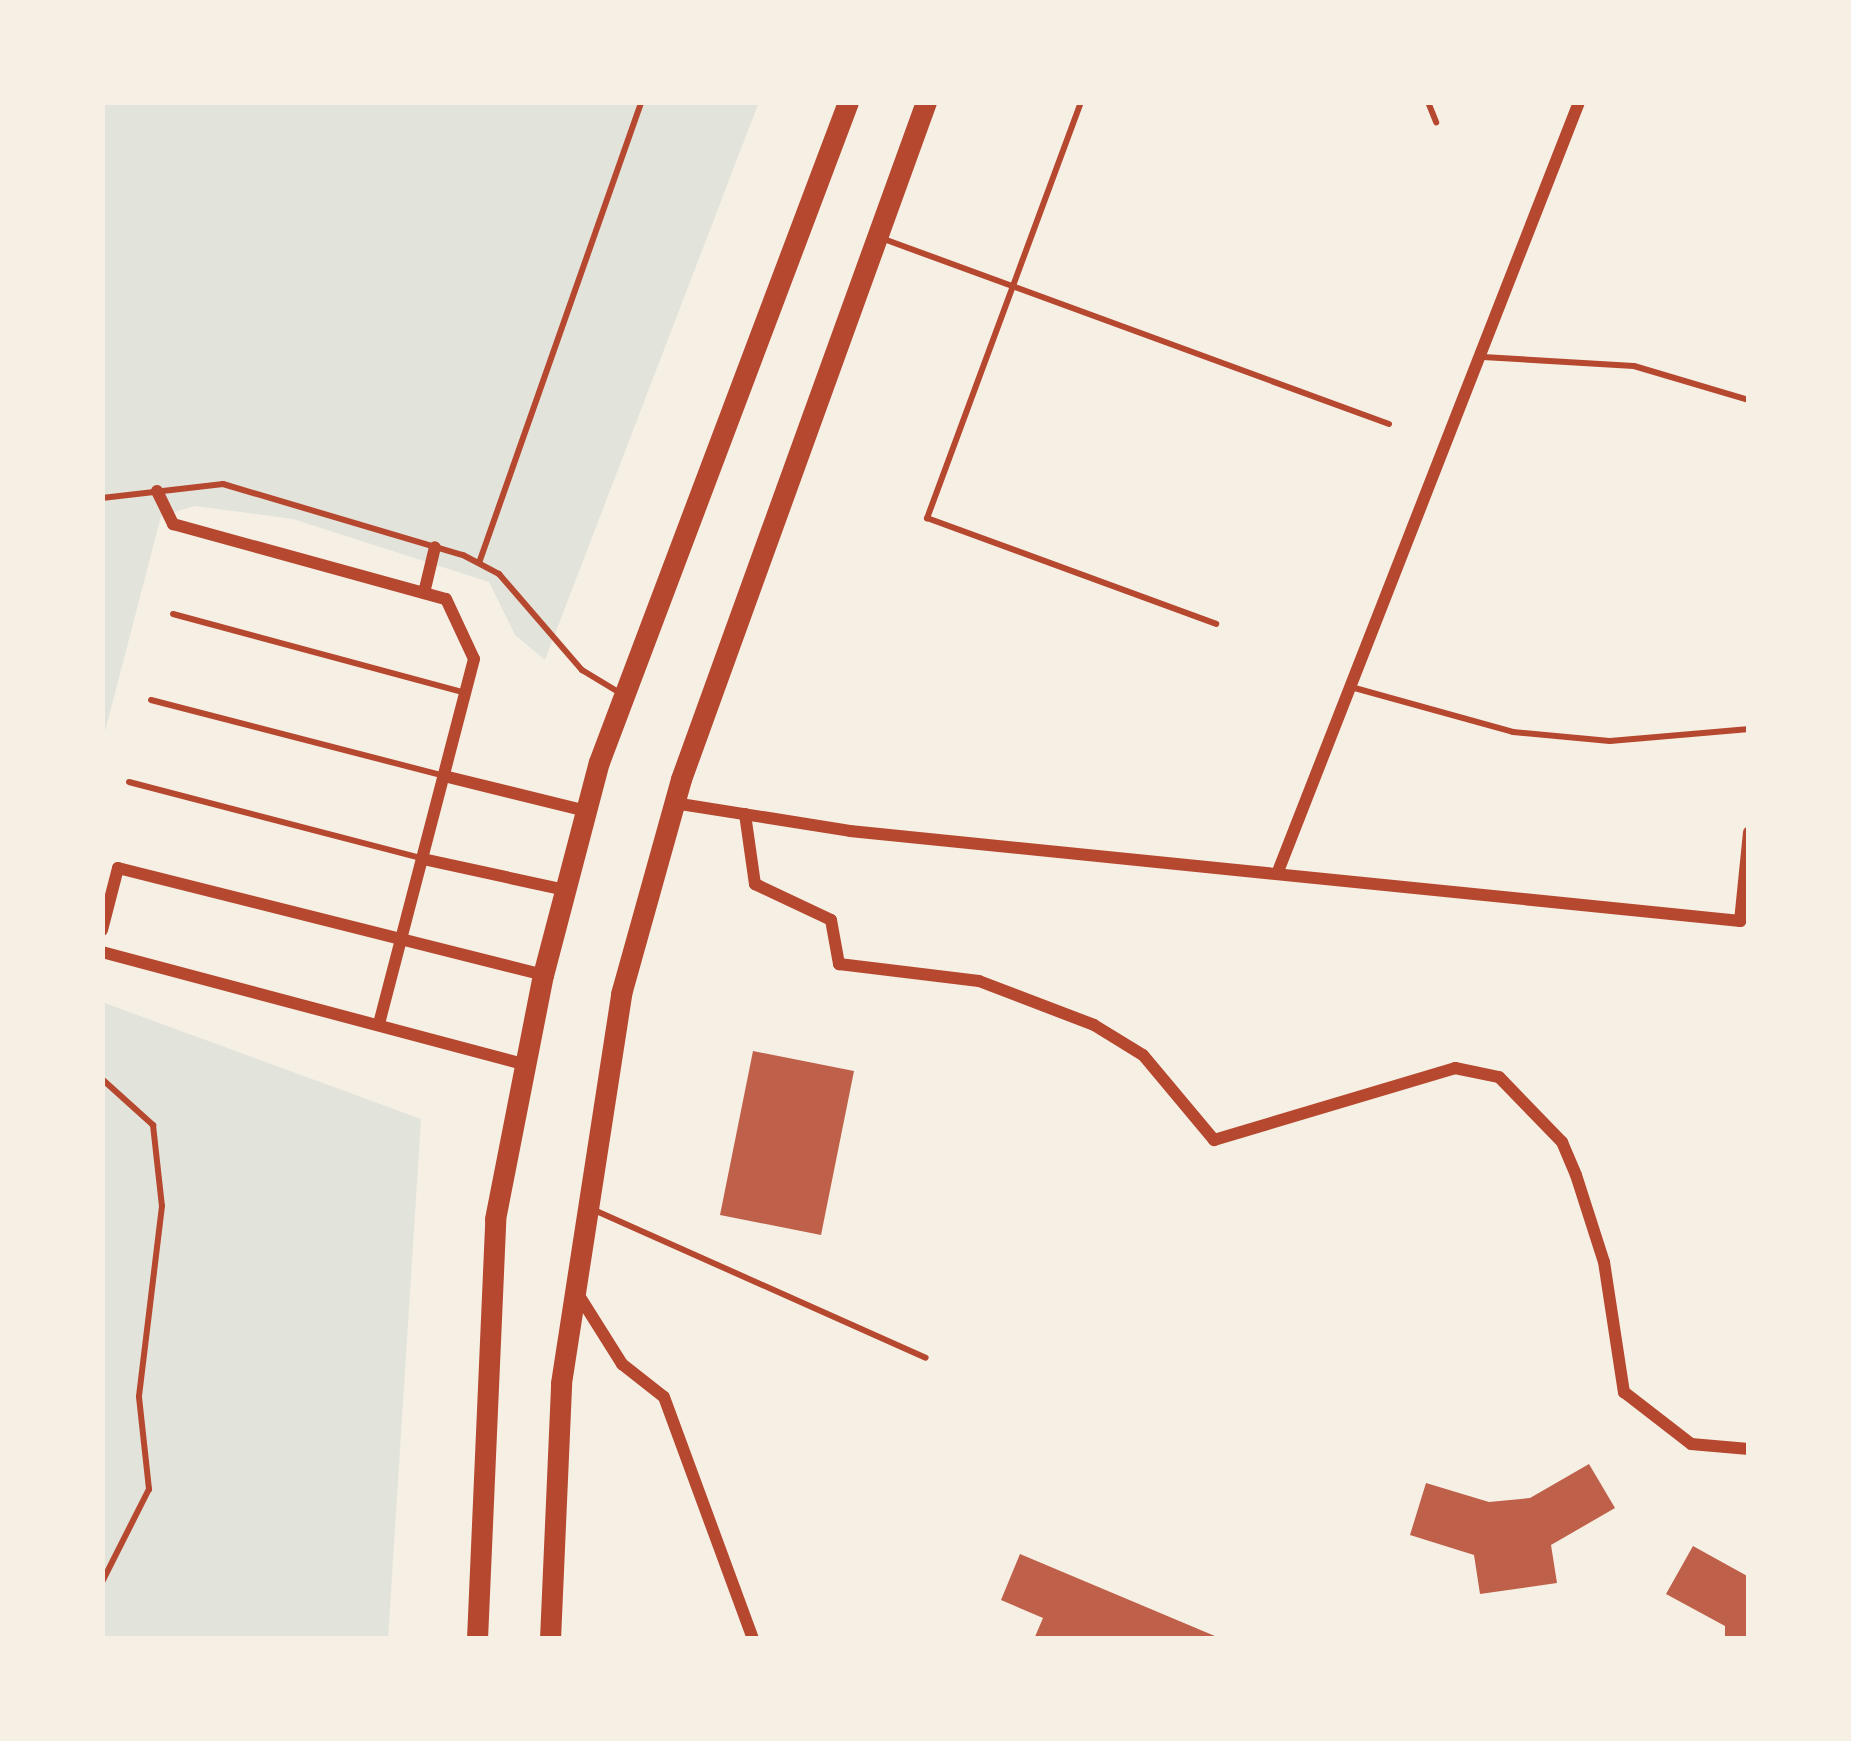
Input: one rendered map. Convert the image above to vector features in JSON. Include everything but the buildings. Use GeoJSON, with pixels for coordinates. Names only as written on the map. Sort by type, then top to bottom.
{"type":"FeatureCollection","features":[{"type":"Feature","properties":{"kind":"highway"},"geometry":{"type":"LineString","coordinates":[[477,1639],[495,1219],[543,975],[622,694],[848,102]]}},
{"type":"Feature","properties":{"kind":"highway"},"geometry":{"type":"LineString","coordinates":[[550,1639],[574,1287],[621,994],[674,803],[926,102]]}},
{"type":"Feature","properties":{"kind":"street"},"geometry":{"type":"LineString","coordinates":[[1277,874],[1579,102]]}},
{"type":"Feature","properties":{"kind":"street"},"geometry":{"type":"LineString","coordinates":[[157,491],[173,524],[446,599],[474,658],[379,1025]]}},
{"type":"Feature","properties":{"kind":"street"},"geometry":{"type":"LineString","coordinates":[[424,593],[435,547]]}},
{"type":"Feature","properties":{"kind":"street"},"geometry":{"type":"LineString","coordinates":[[444,776],[586,811]]}},
{"type":"Feature","properties":{"kind":"street"},"geometry":{"type":"LineString","coordinates":[[674,803],[1277,874],[1740,921],[1749,832]]}},
{"type":"Feature","properties":{"kind":"street"},"geometry":{"type":"LineString","coordinates":[[745,814],[755,884],[831,920],[838,964],[979,981],[1094,1024],[1143,1055],[1214,1141],[1455,1068],[1499,1077],[1562,1142],[1576,1175],[1604,1262],[1624,1392],[1691,1444],[1749,1449]]}},
{"type":"Feature","properties":{"kind":"street"},"geometry":{"type":"LineString","coordinates":[[423,859],[565,890]]}},
{"type":"Feature","properties":{"kind":"street"},"geometry":{"type":"LineString","coordinates":[[102,930],[118,868],[543,975]]}},
{"type":"Feature","properties":{"kind":"street"},"geometry":{"type":"LineString","coordinates":[[102,952],[523,1064]]}},
{"type":"Feature","properties":{"kind":"street"},"geometry":{"type":"LineString","coordinates":[[574,1287],[622,1364],[664,1397],[753,1639]]}},
{"type":"Feature","properties":{"kind":"lane"},"geometry":{"type":"LineString","coordinates":[[479,563],[641,102]]}},
{"type":"Feature","properties":{"kind":"lane"},"geometry":{"type":"LineString","coordinates":[[1081,102],[927,518],[1216,624]]}},
{"type":"Feature","properties":{"kind":"lane"},"geometry":{"type":"LineString","coordinates":[[1428,102],[1436,122]]}},
{"type":"Feature","properties":{"kind":"lane"},"geometry":{"type":"LineString","coordinates":[[877,237],[1389,424]]}},
{"type":"Feature","properties":{"kind":"lane"},"geometry":{"type":"LineString","coordinates":[[1480,357],[1634,366],[1749,400]]}},
{"type":"Feature","properties":{"kind":"lane"},"geometry":{"type":"LineString","coordinates":[[102,498],[223,484],[479,563],[582,670],[622,694]]}},
{"type":"Feature","properties":{"kind":"lane"},"geometry":{"type":"LineString","coordinates":[[173,614],[465,693]]}},
{"type":"Feature","properties":{"kind":"lane"},"geometry":{"type":"LineString","coordinates":[[1351,687],[1513,732],[1610,741],[1749,729]]}},
{"type":"Feature","properties":{"kind":"lane"},"geometry":{"type":"LineString","coordinates":[[151,700],[444,776]]}},
{"type":"Feature","properties":{"kind":"lane"},"geometry":{"type":"LineString","coordinates":[[130,782],[423,859]]}},
{"type":"Feature","properties":{"kind":"lane"},"geometry":{"type":"LineString","coordinates":[[102,1078],[153,1125],[162,1207],[139,1397],[149,1489],[102,1582]]}},
{"type":"Feature","properties":{"kind":"lane"},"geometry":{"type":"LineString","coordinates":[[586,1207],[926,1358]]}},
{"type":"Feature","properties":{"kind":"shaded area"},"geometry":{"type":"Polygon","coordinates":[[[102,102],[759,102],[545,660],[515,635],[489,582],[293,519],[195,506],[161,516],[102,743],[102,102]]]}},
{"type":"Feature","properties":{"kind":"shaded area"},"geometry":{"type":"Polygon","coordinates":[[[102,1002],[421,1119],[388,1639],[102,1639],[102,1002]]]}}]}
